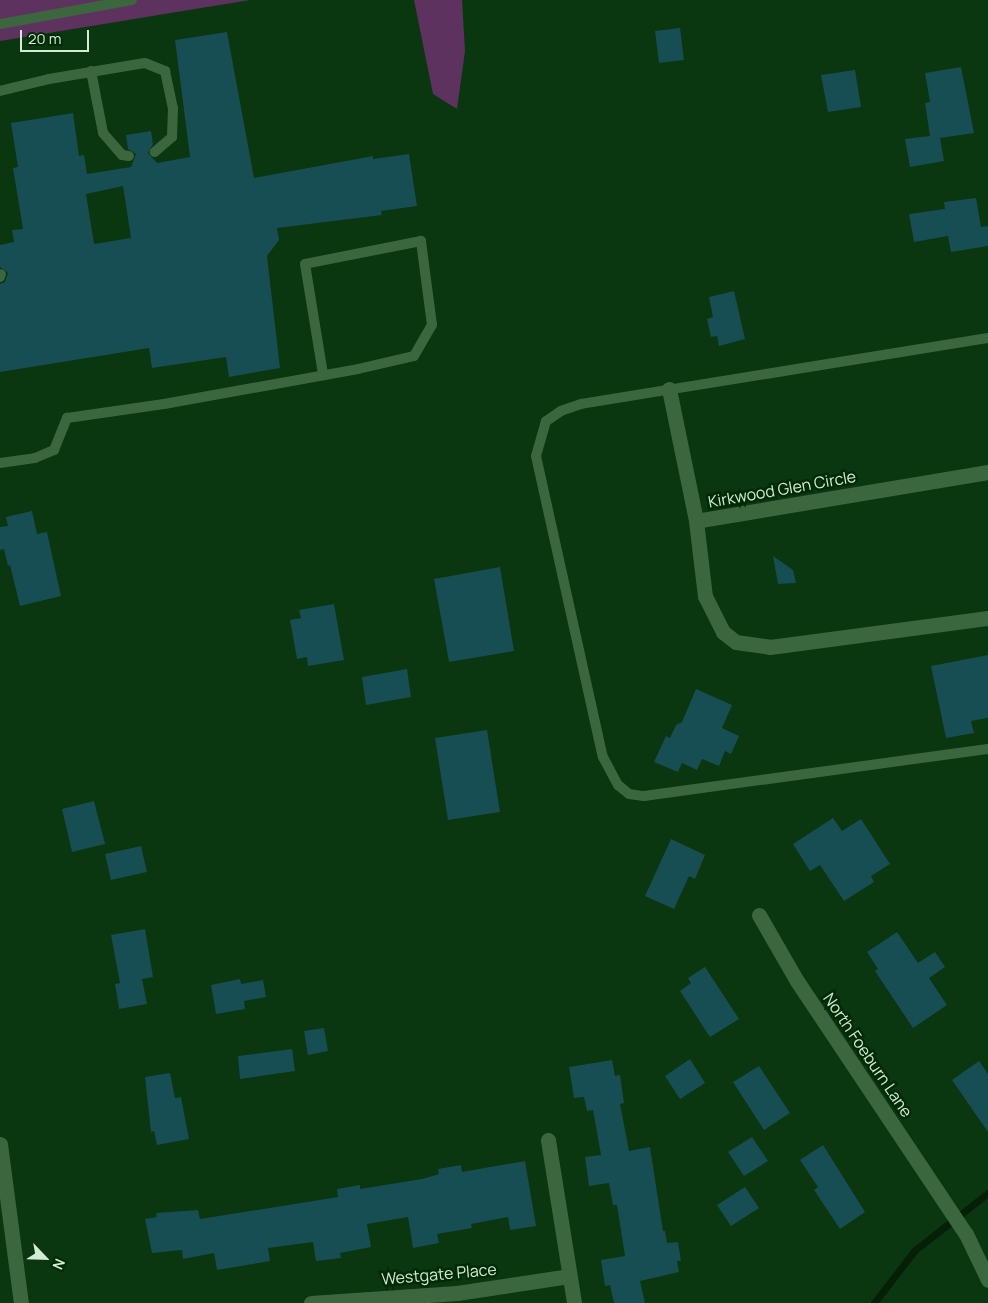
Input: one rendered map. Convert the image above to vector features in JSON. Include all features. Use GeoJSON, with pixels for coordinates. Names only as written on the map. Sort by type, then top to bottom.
{"type":"FeatureCollection","features":[{"type":"Feature","properties":{"kind":"street"},"geometry":{"type":"LineString","coordinates":[[669,389],[696,521]]}},
{"type":"Feature","properties":{"kind":"street","name":"Kirkwood Glen Circle"},"geometry":{"type":"LineString","coordinates":[[988,472],[696,521],[706,596],[723,632],[736,642],[770,647],[988,618]]}},
{"type":"Feature","properties":{"kind":"street","name":"North Foeburn Lane"},"geometry":{"type":"LineString","coordinates":[[759,915],[797,981],[966,1234],[988,1280]]}},
{"type":"Feature","properties":{"kind":"street"},"geometry":{"type":"LineString","coordinates":[[548,1140],[574,1303]]}},
{"type":"Feature","properties":{"kind":"street"},"geometry":{"type":"LineString","coordinates":[[0,1144],[5,1205],[21,1303]]}},
{"type":"Feature","properties":{"kind":"street","name":"Westgate Place"},"geometry":{"type":"LineString","coordinates":[[311,1303],[457,1293],[569,1276]]}},
{"type":"Feature","properties":{"kind":"lane"},"geometry":{"type":"LineString","coordinates":[[0,24],[132,0]]}},
{"type":"Feature","properties":{"kind":"lane"},"geometry":{"type":"LineString","coordinates":[[0,91],[91,71],[145,63],[165,71],[173,108],[172,137],[155,152]]}},
{"type":"Feature","properties":{"kind":"lane"},"geometry":{"type":"LineString","coordinates":[[91,71],[103,133],[122,155],[130,156]]}},
{"type":"Feature","properties":{"kind":"lane"},"geometry":{"type":"LineString","coordinates":[[0,463],[35,458],[54,450],[67,418],[164,404],[323,374],[414,356],[432,325],[421,242],[305,264],[323,374]]}},
{"type":"Feature","properties":{"kind":"lane"},"geometry":{"type":"LineString","coordinates":[[988,338],[669,389],[561,411],[546,421],[536,456],[603,757],[618,785],[629,794],[644,796],[988,748]]}},
{"type":"Feature","properties":{"kind":"shaded area"},"geometry":{"type":"Polygon","coordinates":[[[0,0],[250,0],[0,41],[0,0]]]}},
{"type":"Feature","properties":{"kind":"shaded area"},"geometry":{"type":"Polygon","coordinates":[[[414,0],[462,0],[465,51],[457,109],[433,94],[414,0]]]}},
{"type":"Feature","properties":{"kind":"building"},"geometry":{"type":"Polygon","coordinates":[[[680,28],[684,60],[659,63],[655,31],[680,28]]]}},
{"type":"Feature","properties":{"kind":"building"},"geometry":{"type":"Polygon","coordinates":[[[227,32],[254,178],[373,156],[373,159],[409,154],[417,206],[381,211],[382,215],[277,228],[279,240],[267,256],[280,368],[229,377],[226,357],[152,368],[149,348],[0,372],[0,284],[5,282],[8,273],[0,267],[0,245],[14,242],[12,230],[23,229],[13,168],[18,167],[11,123],[73,113],[79,156],[84,155],[87,174],[131,167],[136,154],[128,149],[126,135],[151,131],[153,144],[148,153],[157,163],[190,157],[175,40],[227,32]],[[123,186],[86,194],[94,244],[131,238],[123,186]]]}},
{"type":"Feature","properties":{"kind":"building"},"geometry":{"type":"Polygon","coordinates":[[[961,67],[974,133],[940,138],[944,161],[910,167],[905,139],[930,136],[925,103],[930,102],[925,73],[961,67]]]}},
{"type":"Feature","properties":{"kind":"building"},"geometry":{"type":"Polygon","coordinates":[[[855,70],[861,107],[828,112],[821,75],[855,70]]]}},
{"type":"Feature","properties":{"kind":"building"},"geometry":{"type":"Polygon","coordinates":[[[976,198],[981,227],[988,226],[988,246],[951,252],[948,236],[914,242],[909,214],[945,209],[944,202],[976,198]]]}},
{"type":"Feature","properties":{"kind":"building"},"geometry":{"type":"Polygon","coordinates":[[[734,291],[745,339],[719,346],[717,336],[711,337],[707,319],[713,317],[709,297],[734,291]]]}},
{"type":"Feature","properties":{"kind":"building"},"geometry":{"type":"Polygon","coordinates":[[[32,511],[37,534],[47,532],[61,596],[20,606],[10,565],[8,566],[4,549],[0,550],[0,527],[8,526],[6,517],[32,511]]]}},
{"type":"Feature","properties":{"kind":"building"},"geometry":{"type":"Polygon","coordinates":[[[773,556],[793,570],[796,583],[778,584],[773,556]]]}},
{"type":"Feature","properties":{"kind":"building"},"geometry":{"type":"Polygon","coordinates":[[[500,567],[514,651],[449,662],[434,579],[500,567]]]}},
{"type":"Feature","properties":{"kind":"building"},"geometry":{"type":"Polygon","coordinates":[[[334,604],[344,660],[308,666],[307,657],[297,659],[290,620],[301,618],[299,610],[334,604]]]}},
{"type":"Feature","properties":{"kind":"building"},"geometry":{"type":"Polygon","coordinates":[[[988,655],[988,718],[971,721],[974,733],[946,738],[931,666],[988,655]]]}},
{"type":"Feature","properties":{"kind":"building"},"geometry":{"type":"Polygon","coordinates":[[[407,669],[411,697],[366,705],[362,677],[407,669]]]}},
{"type":"Feature","properties":{"kind":"building"},"geometry":{"type":"Polygon","coordinates":[[[696,689],[732,705],[722,728],[739,736],[731,754],[725,751],[719,766],[702,759],[697,770],[682,763],[678,772],[654,762],[666,736],[670,738],[676,725],[682,722],[696,689]]]}},
{"type":"Feature","properties":{"kind":"building"},"geometry":{"type":"Polygon","coordinates":[[[487,730],[500,812],[448,820],[435,738],[487,730]]]}},
{"type":"Feature","properties":{"kind":"building"},"geometry":{"type":"Polygon","coordinates":[[[94,801],[105,844],[72,852],[62,809],[94,801]]]}},
{"type":"Feature","properties":{"kind":"building"},"geometry":{"type":"Polygon","coordinates":[[[833,818],[842,831],[861,819],[890,864],[871,876],[874,882],[844,901],[820,865],[810,871],[793,844],[833,818]]]}},
{"type":"Feature","properties":{"kind":"building"},"geometry":{"type":"Polygon","coordinates":[[[671,839],[705,855],[695,879],[689,876],[674,909],[645,896],[671,839]]]}},
{"type":"Feature","properties":{"kind":"building"},"geometry":{"type":"Polygon","coordinates":[[[141,846],[147,872],[111,880],[105,854],[141,846]]]}},
{"type":"Feature","properties":{"kind":"building"},"geometry":{"type":"Polygon","coordinates":[[[145,929],[153,977],[142,979],[147,1004],[119,1009],[115,984],[120,983],[111,935],[145,929]]]}},
{"type":"Feature","properties":{"kind":"building"},"geometry":{"type":"Polygon","coordinates":[[[897,932],[918,963],[935,952],[945,967],[929,978],[947,1005],[913,1028],[875,971],[878,969],[867,952],[897,932]]]}},
{"type":"Feature","properties":{"kind":"building"},"geometry":{"type":"Polygon","coordinates":[[[705,967],[739,1019],[710,1037],[680,991],[691,983],[688,978],[705,967]]]}},
{"type":"Feature","properties":{"kind":"building"},"geometry":{"type":"Polygon","coordinates":[[[240,979],[241,984],[263,980],[266,997],[244,1001],[245,1009],[216,1014],[211,985],[240,979]]]}},
{"type":"Feature","properties":{"kind":"building"},"geometry":{"type":"Polygon","coordinates":[[[324,1028],[328,1051],[308,1055],[304,1031],[324,1028]]]}},
{"type":"Feature","properties":{"kind":"building"},"geometry":{"type":"Polygon","coordinates":[[[292,1049],[295,1071],[240,1079],[238,1056],[292,1049]]]}},
{"type":"Feature","properties":{"kind":"building"},"geometry":{"type":"Polygon","coordinates":[[[690,1059],[705,1083],[680,1099],[665,1076],[690,1059]]]}},
{"type":"Feature","properties":{"kind":"building"},"geometry":{"type":"Polygon","coordinates":[[[612,1060],[615,1076],[620,1075],[624,1103],[620,1104],[629,1151],[650,1147],[663,1231],[665,1231],[667,1243],[678,1242],[681,1261],[677,1261],[679,1272],[640,1281],[645,1303],[614,1303],[610,1285],[605,1286],[601,1260],[625,1256],[617,1205],[613,1205],[609,1183],[589,1186],[585,1157],[601,1155],[593,1110],[587,1111],[584,1097],[574,1098],[569,1067],[612,1060]]]}},
{"type":"Feature","properties":{"kind":"building"},"geometry":{"type":"Polygon","coordinates":[[[979,1061],[988,1074],[988,1132],[952,1080],[979,1061]]]}},
{"type":"Feature","properties":{"kind":"building"},"geometry":{"type":"Polygon","coordinates":[[[759,1066],[790,1113],[764,1130],[733,1082],[759,1066]]]}},
{"type":"Feature","properties":{"kind":"building"},"geometry":{"type":"Polygon","coordinates":[[[170,1073],[175,1098],[181,1097],[189,1139],[157,1145],[154,1131],[151,1132],[145,1077],[170,1073]]]}},
{"type":"Feature","properties":{"kind":"building"},"geometry":{"type":"Polygon","coordinates":[[[752,1137],[768,1161],[744,1176],[728,1152],[752,1137]]]}},
{"type":"Feature","properties":{"kind":"building"},"geometry":{"type":"Polygon","coordinates":[[[823,1145],[865,1212],[840,1229],[814,1190],[818,1187],[800,1160],[823,1145]]]}},
{"type":"Feature","properties":{"kind":"building"},"geometry":{"type":"Polygon","coordinates":[[[525,1161],[536,1226],[510,1230],[508,1217],[471,1224],[472,1228],[437,1234],[439,1243],[413,1248],[408,1217],[367,1224],[371,1247],[340,1253],[341,1258],[316,1261],[313,1242],[268,1248],[270,1261],[217,1270],[214,1253],[183,1259],[182,1250],[152,1253],[145,1219],[157,1217],[156,1213],[198,1210],[200,1219],[338,1197],[337,1189],[360,1185],[360,1189],[422,1179],[439,1174],[438,1169],[461,1165],[462,1172],[525,1161]]]}},
{"type":"Feature","properties":{"kind":"building"},"geometry":{"type":"Polygon","coordinates":[[[745,1187],[759,1208],[731,1226],[717,1205],[745,1187]]]}},
{"type":"Feature","properties":{"kind":"waterway"},"geometry":{"type":"LineString","coordinates":[[874,1303],[915,1250],[988,1193]]}}]}
